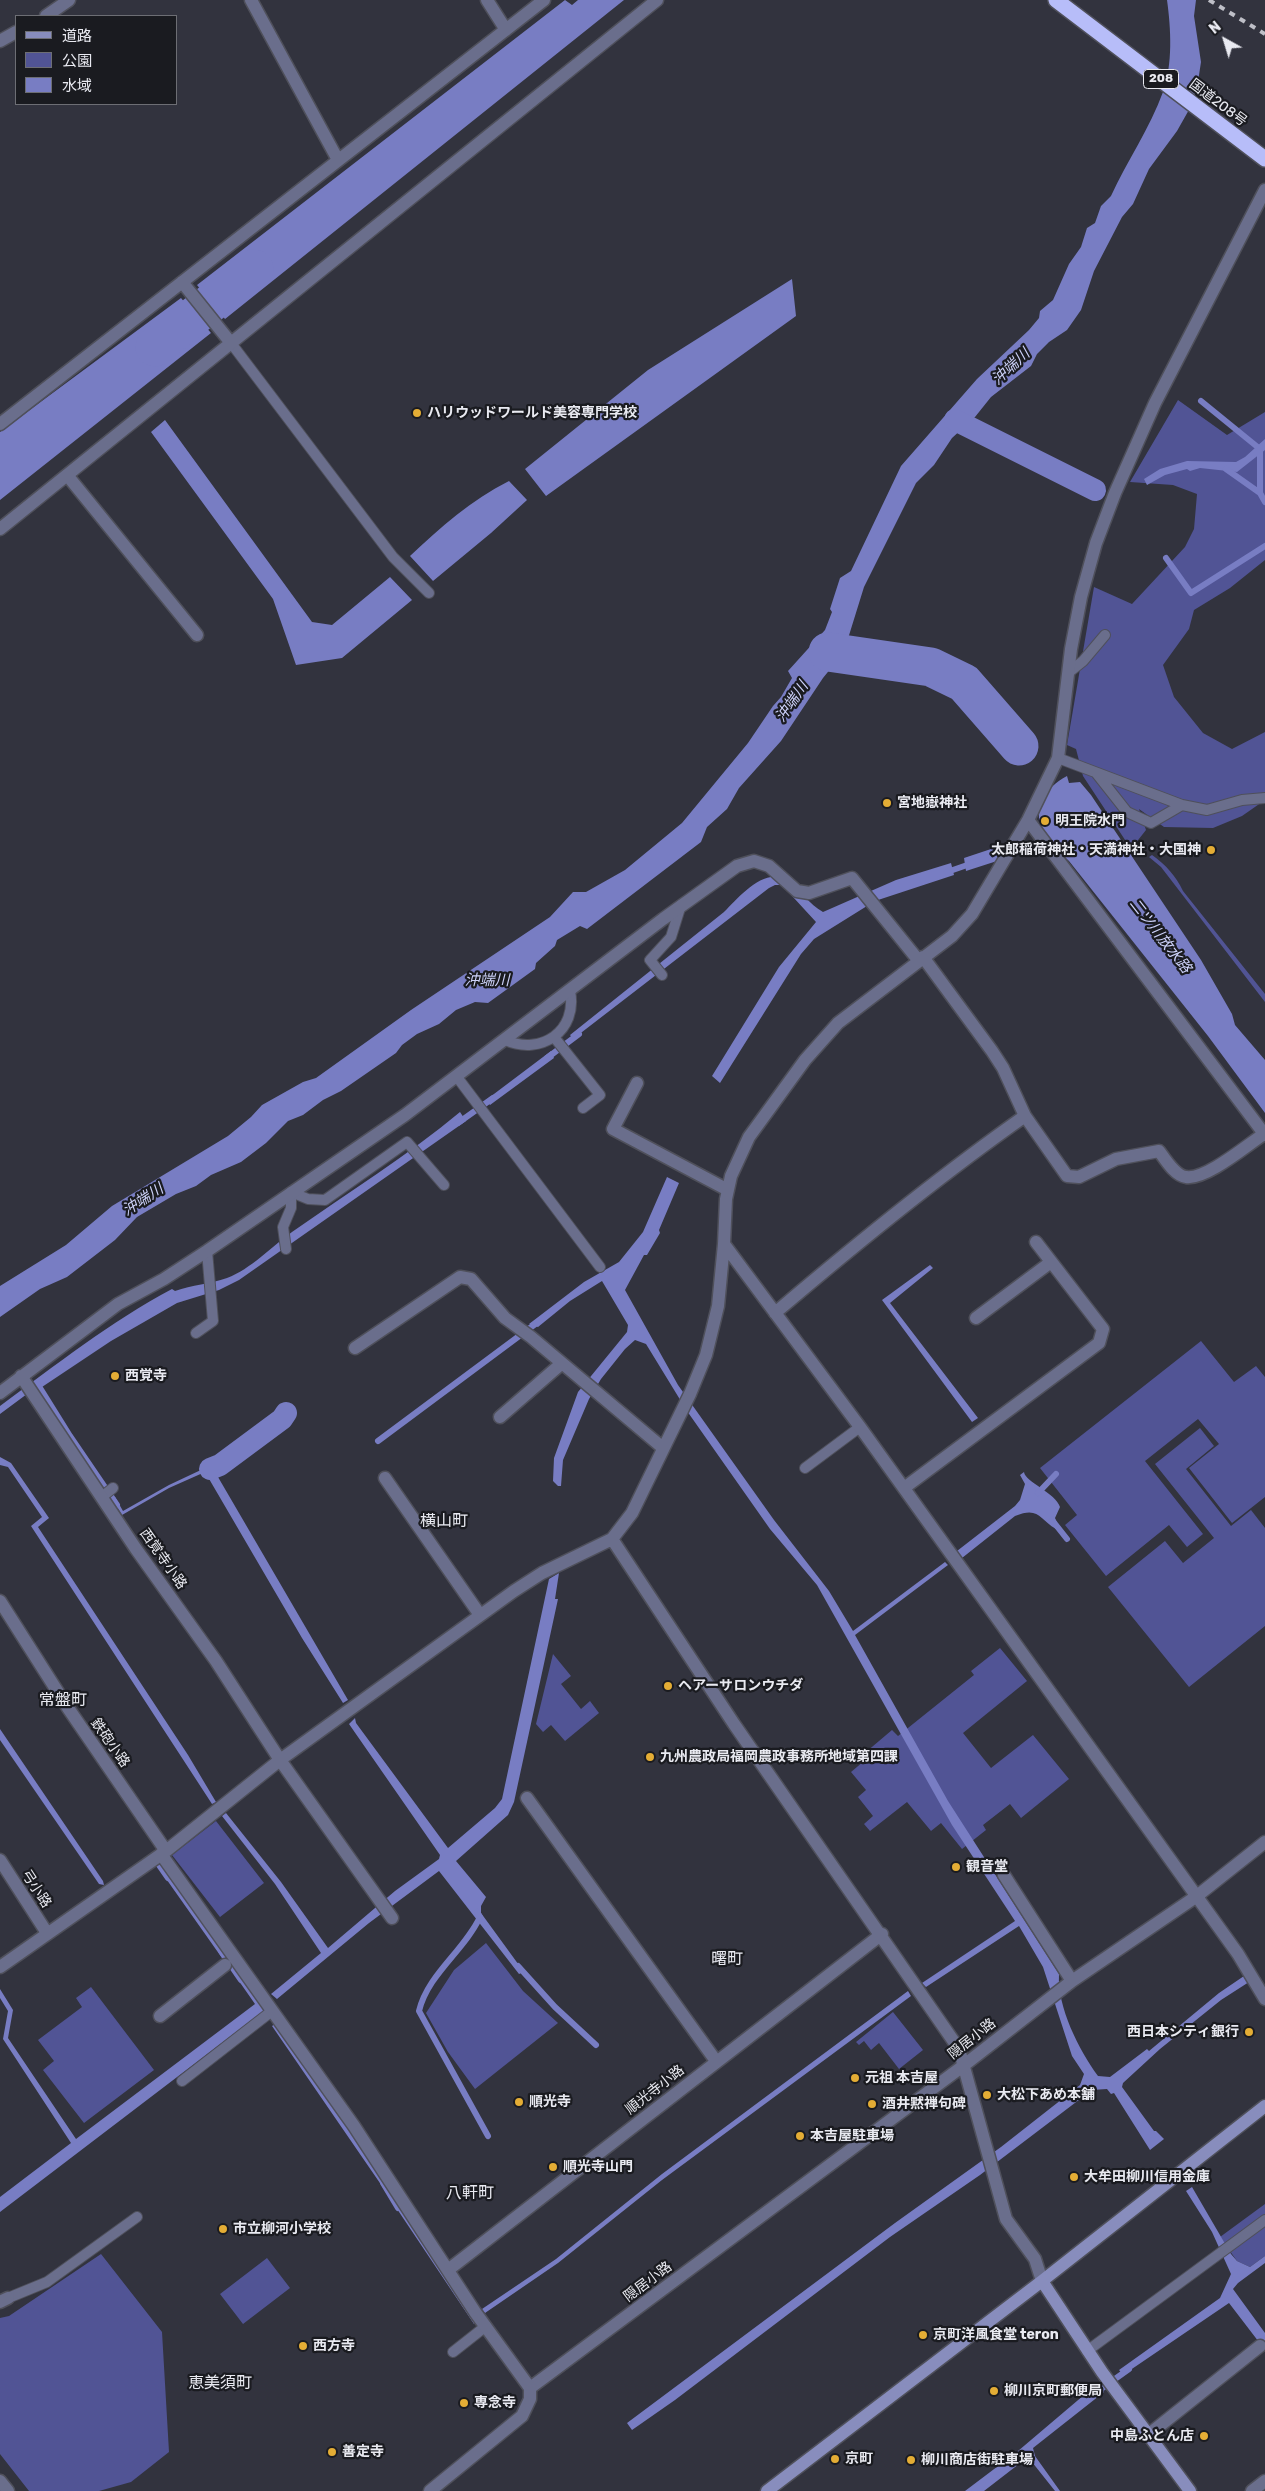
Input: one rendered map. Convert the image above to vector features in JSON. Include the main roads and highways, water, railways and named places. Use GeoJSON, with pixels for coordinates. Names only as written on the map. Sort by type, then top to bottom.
{"type":"FeatureCollection","features":[{"type":"Feature","properties":{"kind":"highway","name":"国道208号"},"geometry":{"type":"LineString","coordinates":[[1056,0],[1265,158]]}},
{"type":"Feature","properties":{"kind":"water"},"geometry":{"type":"Polygon","coordinates":[[[565,0],[572,5],[578,0],[624,0],[225,319],[197,285],[565,0]]]}},
{"type":"Feature","properties":{"kind":"water","name":"沖端川"},"geometry":{"type":"Polygon","coordinates":[[[1167,0],[1196,0],[1194,16],[1201,62],[1197,88],[1190,108],[1177,131],[1149,169],[1133,204],[1122,217],[1094,271],[1081,310],[1067,330],[1049,342],[1037,354],[1031,366],[991,397],[975,417],[952,438],[934,465],[916,483],[864,587],[846,645],[840,657],[823,678],[781,741],[739,788],[727,809],[707,827],[701,842],[587,929],[580,926],[557,940],[555,946],[536,963],[535,969],[488,1003],[475,1002],[456,1010],[439,1024],[417,1034],[402,1045],[396,1053],[341,1091],[323,1100],[303,1115],[288,1121],[266,1143],[241,1162],[211,1175],[196,1186],[176,1194],[137,1217],[115,1240],[67,1277],[40,1289],[0,1317],[0,1286],[66,1245],[112,1206],[228,1136],[262,1105],[303,1082],[316,1078],[411,1010],[550,917],[573,892],[586,892],[625,870],[682,823],[748,743],[781,697],[792,678],[788,671],[825,630],[832,612],[830,609],[840,578],[851,571],[901,466],[977,379],[1029,330],[1039,318],[1040,311],[1053,300],[1069,264],[1081,247],[1087,228],[1095,223],[1101,206],[1111,196],[1152,119],[1163,92],[1170,58],[1167,0]]]}},
{"type":"Feature","properties":{"kind":"water"},"geometry":{"type":"Polygon","coordinates":[[[792,279],[796,316],[546,496],[525,469],[648,370],[792,279]]]}},
{"type":"Feature","properties":{"kind":"water"},"geometry":{"type":"Polygon","coordinates":[[[181,298],[211,333],[0,500],[0,432],[181,298]]]}},
{"type":"Feature","properties":{"kind":"water"},"geometry":{"type":"Polygon","coordinates":[[[165,420],[312,622],[332,625],[390,577],[412,600],[342,658],[296,665],[273,599],[151,432],[165,420]]]}},
{"type":"Feature","properties":{"kind":"water"},"geometry":{"type":"Polygon","coordinates":[[[1265,439],[1265,450],[1237,472],[1200,468],[1190,471],[1187,469],[1165,475],[1147,485],[1144,479],[1160,469],[1187,461],[1236,462],[1245,457],[1265,439]]]}},
{"type":"Feature","properties":{"kind":"water"},"geometry":{"type":"Polygon","coordinates":[[[509,481],[527,500],[433,581],[410,556],[469,505],[509,481]]]}},
{"type":"Feature","properties":{"kind":"water","name":"二ツ川放水路"},"geometry":{"type":"Polygon","coordinates":[[[1067,776],[1069,783],[1080,782],[1091,795],[1201,960],[1232,1014],[1235,1025],[1265,1060],[1265,1113],[1208,1036],[1069,861],[1044,835],[1039,817],[1042,801],[1052,786],[1067,776]]]}},
{"type":"Feature","properties":{"kind":"water"},"geometry":{"type":"Polygon","coordinates":[[[1000,846],[997,861],[966,871],[964,858],[1000,846]]]}},
{"type":"Feature","properties":{"kind":"water"},"geometry":{"type":"Polygon","coordinates":[[[951,863],[954,875],[875,901],[814,939],[801,954],[720,1083],[712,1076],[779,967],[816,922],[782,885],[775,885],[769,888],[573,1039],[570,1035],[724,912],[745,891],[762,880],[770,877],[779,877],[788,881],[823,912],[896,880],[951,863]]]}},
{"type":"Feature","properties":{"kind":"water"},"geometry":{"type":"Polygon","coordinates":[[[551,1051],[554,1058],[490,1105],[486,1100],[551,1051]]]}},
{"type":"Feature","properties":{"kind":"water"},"geometry":{"type":"Polygon","coordinates":[[[460,1112],[466,1121],[239,1280],[219,1290],[177,1303],[111,1341],[42,1387],[27,1394],[0,1414],[0,1406],[127,1315],[172,1289],[175,1291],[221,1280],[236,1274],[292,1232],[399,1159],[460,1112]]]}},
{"type":"Feature","properties":{"kind":"water"},"geometry":{"type":"Polygon","coordinates":[[[667,1177],[679,1183],[659,1230],[660,1233],[647,1255],[644,1255],[625,1290],[678,1385],[774,1520],[829,1591],[853,1631],[945,1562],[948,1565],[855,1635],[948,1801],[1059,1974],[1059,1987],[1065,2014],[1077,2041],[1098,2076],[1110,2077],[1147,2049],[1149,2051],[1219,1993],[1244,1976],[1249,1982],[1221,2000],[1160,2049],[1123,2083],[1122,2087],[1154,2131],[1164,2139],[1150,2150],[1114,2093],[1111,2094],[1107,2089],[1092,2090],[980,2175],[890,2237],[675,2400],[632,2430],[627,2423],[895,2223],[1001,2147],[1080,2085],[1084,2074],[1072,2056],[1043,1967],[1019,1926],[926,1987],[922,1983],[1015,1921],[952,1825],[817,1585],[770,1529],[687,1411],[646,1344],[635,1340],[625,1349],[601,1379],[589,1399],[563,1460],[561,1486],[558,1486],[553,1481],[554,1458],[578,1392],[627,1332],[628,1325],[602,1281],[570,1301],[538,1327],[529,1324],[584,1282],[619,1262],[643,1232],[667,1177]]]}},
{"type":"Feature","properties":{"kind":"water"},"geometry":{"type":"Polygon","coordinates":[[[930,1265],[933,1268],[890,1303],[978,1418],[972,1422],[882,1300],[930,1265]]]}},
{"type":"Feature","properties":{"kind":"water"},"geometry":{"type":"Polygon","coordinates":[[[0,1457],[11,1463],[49,1518],[38,1527],[188,1755],[216,1802],[212,1804],[31,1526],[42,1517],[8,1467],[0,1465],[0,1457]]]}},
{"type":"Feature","properties":{"kind":"water"},"geometry":{"type":"Polygon","coordinates":[[[210,1463],[220,1468],[218,1477],[348,1700],[343,1703],[302,1638],[205,1472],[169,1488],[122,1515],[112,1499],[115,1497],[123,1511],[169,1485],[203,1469],[210,1463]]]}},
{"type":"Feature","properties":{"kind":"water"},"geometry":{"type":"Polygon","coordinates":[[[1024,1472],[1029,1480],[1053,1497],[1060,1507],[1055,1518],[1058,1525],[1056,1529],[1034,1513],[1023,1513],[1015,1516],[962,1558],[957,1551],[1015,1506],[1020,1500],[1025,1484],[1020,1475],[1024,1472]]]}},
{"type":"Feature","properties":{"kind":"water"},"geometry":{"type":"Polygon","coordinates":[[[559,1573],[555,1599],[558,1599],[514,1802],[508,1815],[456,1861],[486,1897],[481,1906],[481,1913],[524,1972],[519,1974],[439,1871],[369,1923],[277,1999],[271,1994],[321,1953],[275,1884],[222,1816],[226,1813],[281,1882],[328,1948],[395,1891],[439,1859],[440,1855],[349,1724],[355,1718],[356,1723],[448,1848],[495,1808],[502,1799],[549,1579],[559,1573]]]}},
{"type":"Feature","properties":{"kind":"water"},"geometry":{"type":"Polygon","coordinates":[[[0,1729],[104,1885],[99,1884],[0,1740],[0,1729]]]}},
{"type":"Feature","properties":{"kind":"water"},"geometry":{"type":"Polygon","coordinates":[[[165,1871],[226,1955],[222,1958],[162,1873],[165,1871]]]}},
{"type":"Feature","properties":{"kind":"water"},"geometry":{"type":"Polygon","coordinates":[[[237,1972],[265,2010],[0,2212],[0,2197],[71,2143],[3,2039],[8,2011],[0,1998],[0,1989],[13,2010],[8,2038],[76,2139],[255,2004],[234,1974],[237,1972]]]}},
{"type":"Feature","properties":{"kind":"water"},"geometry":{"type":"Polygon","coordinates":[[[908,1991],[911,1996],[662,2180],[558,2263],[485,2313],[482,2309],[556,2259],[662,2174],[908,1991]]]}},
{"type":"Feature","properties":{"kind":"water"},"geometry":{"type":"Polygon","coordinates":[[[275,2024],[389,2186],[384,2189],[272,2026],[275,2024]]]}},
{"type":"Feature","properties":{"kind":"water"},"geometry":{"type":"Polygon","coordinates":[[[1192,2187],[1237,2261],[1250,2267],[1265,2256],[1265,2263],[1238,2283],[1233,2289],[1265,2333],[1265,2350],[1229,2303],[1123,2375],[1119,2370],[1220,2298],[1231,2274],[1212,2232],[1186,2191],[1192,2187]]]}},
{"type":"Feature","properties":{"kind":"water"},"geometry":{"type":"Polygon","coordinates":[[[396,2201],[476,2321],[474,2324],[393,2203],[396,2201]]]}},
{"type":"Feature","properties":{"kind":"water"},"geometry":{"type":"Polygon","coordinates":[[[1097,2384],[1104,2392],[1033,2448],[1035,2456],[1060,2491],[1055,2491],[1028,2457],[984,2491],[965,2491],[1018,2451],[1097,2384]]]}},
{"type":"Feature","properties":{"kind":"waterway"},"geometry":{"type":"LineString","coordinates":[[155,347],[254,269]]}},
{"type":"Feature","properties":{"kind":"waterway"},"geometry":{"type":"LineString","coordinates":[[1201,401],[1260,449]]}},
{"type":"Feature","properties":{"kind":"waterway"},"geometry":{"type":"LineString","coordinates":[[955,420],[1095,490]]}},
{"type":"Feature","properties":{"kind":"waterway"},"geometry":{"type":"LineString","coordinates":[[1226,469],[1260,493],[1260,449],[1265,445]]}},
{"type":"Feature","properties":{"kind":"waterway"},"geometry":{"type":"LineString","coordinates":[[1260,493],[1265,502]]}},
{"type":"Feature","properties":{"kind":"waterway"},"geometry":{"type":"LineString","coordinates":[[1166,558],[1191,593],[1265,546]]}},
{"type":"Feature","properties":{"kind":"waterway","name":"二ツ川放水路"},"geometry":{"type":"LineString","coordinates":[[828,652],[931,667],[964,683],[1019,746]]}},
{"type":"Feature","properties":{"kind":"waterway"},"geometry":{"type":"LineString","coordinates":[[947,872],[973,863]]}},
{"type":"Feature","properties":{"kind":"waterway"},"geometry":{"type":"LineString","coordinates":[[547,1058],[579,1034]]}},
{"type":"Feature","properties":{"kind":"waterway"},"geometry":{"type":"LineString","coordinates":[[458,1123],[493,1098]]}},
{"type":"Feature","properties":{"kind":"waterway"},"geometry":{"type":"LineString","coordinates":[[378,1441],[538,1322]]}},
{"type":"Feature","properties":{"kind":"waterway"},"geometry":{"type":"LineString","coordinates":[[37,1383],[117,1505]]}},
{"type":"Feature","properties":{"kind":"waterway"},"geometry":{"type":"LineString","coordinates":[[210,1469],[220,1465],[282,1419],[286,1413]]}},
{"type":"Feature","properties":{"kind":"waterway"},"geometry":{"type":"LineString","coordinates":[[1038,1493],[1056,1474]]}},
{"type":"Feature","properties":{"kind":"waterway"},"geometry":{"type":"LineString","coordinates":[[1052,1520],[1067,1539]]}},
{"type":"Feature","properties":{"kind":"waterway"},"geometry":{"type":"LineString","coordinates":[[159,1865],[168,1878]]}},
{"type":"Feature","properties":{"kind":"waterway"},"geometry":{"type":"LineString","coordinates":[[477,1912],[480,1917],[473,1929],[430,1985],[419,2011],[488,2136]]}},
{"type":"Feature","properties":{"kind":"waterway"},"geometry":{"type":"LineString","coordinates":[[221,1951],[241,1980]]}},
{"type":"Feature","properties":{"kind":"waterway"},"geometry":{"type":"LineString","coordinates":[[518,1966],[555,2007],[596,2045]]}},
{"type":"Feature","properties":{"kind":"waterway"},"geometry":{"type":"LineString","coordinates":[[383,2183],[398,2208]]}},
{"type":"Feature","properties":{"kind":"waterway"},"geometry":{"type":"LineString","coordinates":[[1094,2394],[1129,2369]]}},
{"type":"Feature","properties":{"kind":"railway"},"geometry":{"type":"LineString","coordinates":[[1209,0],[1265,34]]}},
{"type":"Feature","properties":{"kind":"place","name":"ハリウッドワールド美容専門学校"},"geometry":{"type":"Point","coordinates":[417,413]}},
{"type":"Feature","properties":{"kind":"place","name":"宮地嶽神社"},"geometry":{"type":"Point","coordinates":[887,803]}},
{"type":"Feature","properties":{"kind":"place","name":"明王院水門"},"geometry":{"type":"Point","coordinates":[1045,821]}},
{"type":"Feature","properties":{"kind":"place","name":"太郎稲荷神社・天満神社・大国神"},"geometry":{"type":"Point","coordinates":[1211,850]}},
{"type":"Feature","properties":{"kind":"place","name":"西覚寺"},"geometry":{"type":"Point","coordinates":[115,1376]}},
{"type":"Feature","properties":{"kind":"place","name":"ヘアーサロンウチダ"},"geometry":{"type":"Point","coordinates":[668,1686]}},
{"type":"Feature","properties":{"kind":"place","name":"九州農政局福岡農政事務所地域第四課"},"geometry":{"type":"Point","coordinates":[650,1757]}},
{"type":"Feature","properties":{"kind":"place","name":"観音堂"},"geometry":{"type":"Point","coordinates":[956,1867]}},
{"type":"Feature","properties":{"kind":"place","name":"西日本シティ銀行"},"geometry":{"type":"Point","coordinates":[1249,2032]}},
{"type":"Feature","properties":{"kind":"place","name":"元祖 本吉屋"},"geometry":{"type":"Point","coordinates":[855,2078]}},
{"type":"Feature","properties":{"kind":"place","name":"大松下あめ本舗"},"geometry":{"type":"Point","coordinates":[987,2095]}},
{"type":"Feature","properties":{"kind":"place","name":"順光寺"},"geometry":{"type":"Point","coordinates":[519,2102]}},
{"type":"Feature","properties":{"kind":"place","name":"酒井黙禅句碑"},"geometry":{"type":"Point","coordinates":[872,2104]}},
{"type":"Feature","properties":{"kind":"place","name":"本吉屋駐車場"},"geometry":{"type":"Point","coordinates":[800,2136]}},
{"type":"Feature","properties":{"kind":"place","name":"順光寺山門"},"geometry":{"type":"Point","coordinates":[553,2167]}},
{"type":"Feature","properties":{"kind":"place","name":"大牟田柳川信用金庫"},"geometry":{"type":"Point","coordinates":[1074,2177]}},
{"type":"Feature","properties":{"kind":"place","name":"市立柳河小学校"},"geometry":{"type":"Point","coordinates":[223,2229]}},
{"type":"Feature","properties":{"kind":"place","name":"京町洋風食堂 teron"},"geometry":{"type":"Point","coordinates":[923,2335]}},
{"type":"Feature","properties":{"kind":"place","name":"西方寺"},"geometry":{"type":"Point","coordinates":[303,2346]}},
{"type":"Feature","properties":{"kind":"place","name":"柳川京町郵便局"},"geometry":{"type":"Point","coordinates":[994,2391]}},
{"type":"Feature","properties":{"kind":"place","name":"専念寺"},"geometry":{"type":"Point","coordinates":[464,2403]}},
{"type":"Feature","properties":{"kind":"place","name":"中島ふとん店"},"geometry":{"type":"Point","coordinates":[1204,2436]}},
{"type":"Feature","properties":{"kind":"place","name":"善定寺"},"geometry":{"type":"Point","coordinates":[332,2452]}},
{"type":"Feature","properties":{"kind":"place","name":"京町"},"geometry":{"type":"Point","coordinates":[835,2459]}},
{"type":"Feature","properties":{"kind":"place","name":"柳川商店街駐車場"},"geometry":{"type":"Point","coordinates":[911,2460]}},
{"type":"Feature","properties":{"kind":"district","name":"横山町"},"geometry":{"type":"Point","coordinates":[444,1521]}},
{"type":"Feature","properties":{"kind":"district","name":"常盤町"},"geometry":{"type":"Point","coordinates":[63,1700]}},
{"type":"Feature","properties":{"kind":"district","name":"曙町"},"geometry":{"type":"Point","coordinates":[727,1959]}},
{"type":"Feature","properties":{"kind":"district","name":"八軒町"},"geometry":{"type":"Point","coordinates":[470,2193]}},
{"type":"Feature","properties":{"kind":"district","name":"恵美須町"},"geometry":{"type":"Point","coordinates":[220,2383]}}]}
